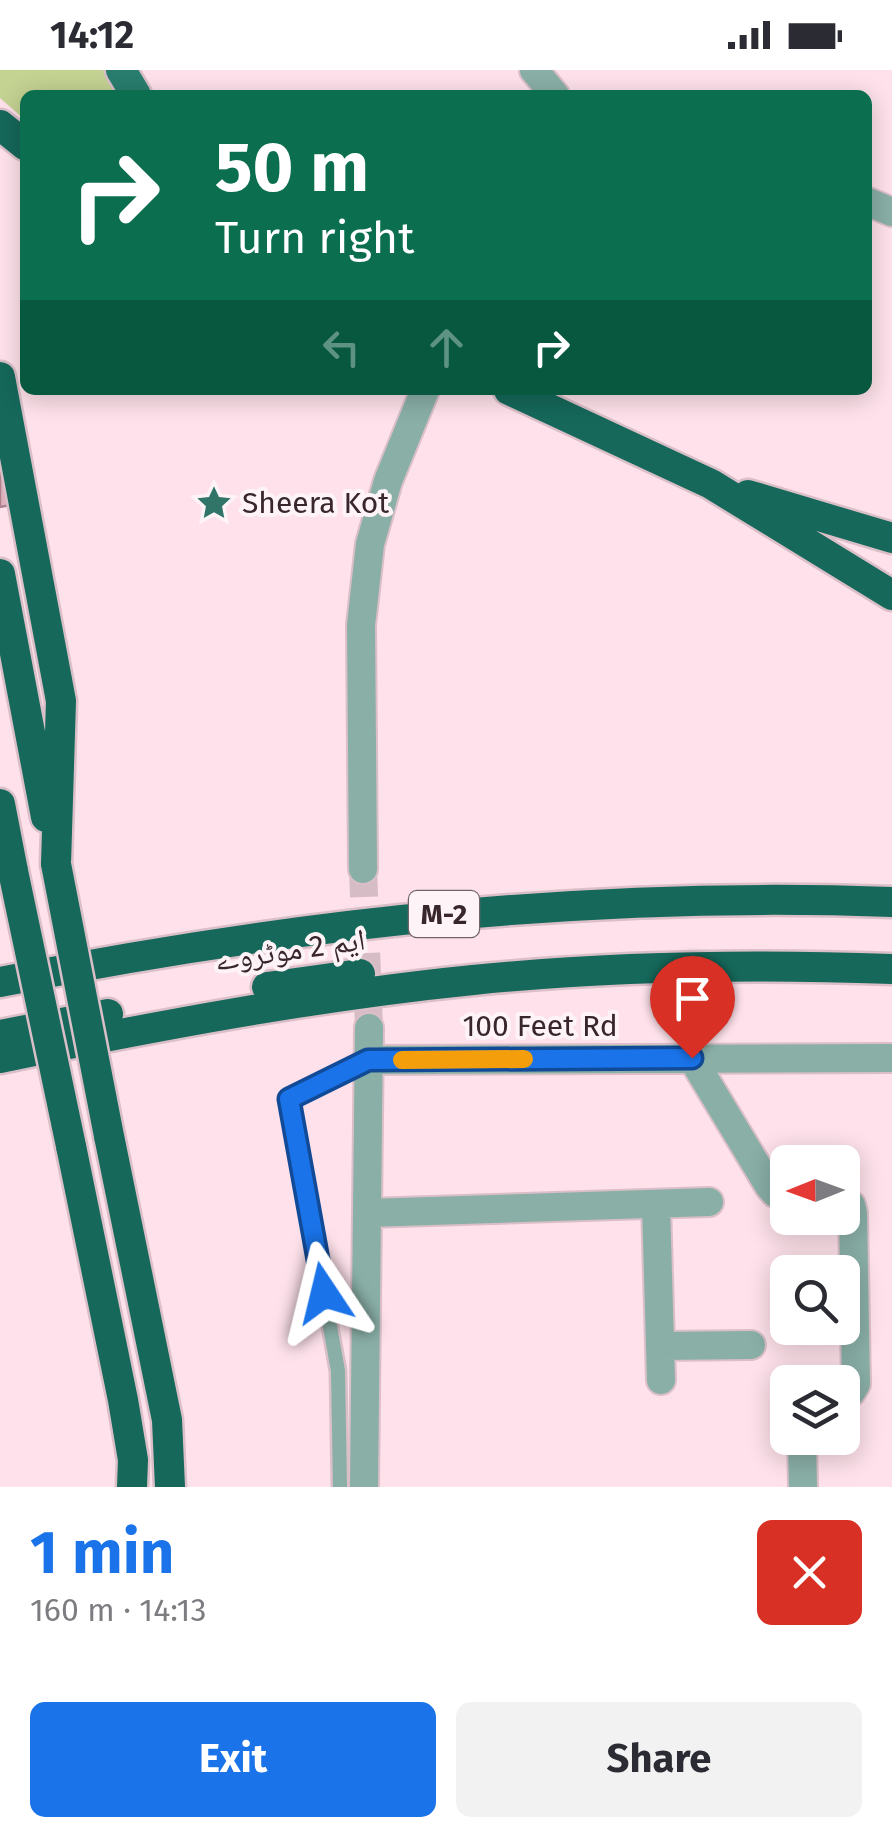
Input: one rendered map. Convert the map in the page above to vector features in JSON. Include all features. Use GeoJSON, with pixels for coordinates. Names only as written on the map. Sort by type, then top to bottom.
{"type":"FeatureCollection","features":[{"type":"Feature","properties":{"kind":"highway"},"geometry":{"type":"LineString","coordinates":[[0,125],[20,140]]}},
{"type":"Feature","properties":{"kind":"highway"},"geometry":{"type":"LineString","coordinates":[[0,376],[61,701],[56,864]]}},
{"type":"Feature","properties":{"kind":"highway"},"geometry":{"type":"LineString","coordinates":[[520,395],[712,484],[892,595]]}},
{"type":"Feature","properties":{"kind":"highway"},"geometry":{"type":"LineString","coordinates":[[712,484],[892,538]]}},
{"type":"Feature","properties":{"kind":"highway"},"geometry":{"type":"LineString","coordinates":[[0,574],[163,1401],[170,1487]]}},
{"type":"Feature","properties":{"kind":"highway"},"geometry":{"type":"LineString","coordinates":[[0,804],[123,1400],[133,1460],[132,1487]]}},
{"type":"Feature","properties":{"kind":"highway"},"geometry":{"type":"LineString","coordinates":[[0,841],[12,871]]}},
{"type":"Feature","properties":{"kind":"highway","name":"ایم 2 موٹروے"},"geometry":{"type":"LineString","coordinates":[[0,982],[150,952],[460,912],[710,898],[892,902]]}},
{"type":"Feature","properties":{"kind":"highway","name":"ایم 2 موٹروے"},"geometry":{"type":"LineString","coordinates":[[0,1035],[318,979],[468,962],[709,948],[892,951]]}},
{"type":"Feature","properties":{"kind":"highway"},"geometry":{"type":"LineString","coordinates":[[0,1058],[166,1024],[474,980],[712,967],[892,969]]}},
{"type":"Feature","properties":{"kind":"street"},"geometry":{"type":"LineString","coordinates":[[534,70],[551,90]]}},
{"type":"Feature","properties":{"kind":"street"},"geometry":{"type":"LineString","coordinates":[[363,869],[361,626],[370,544],[388,481],[422,395]]}},
{"type":"Feature","properties":{"kind":"street"},"geometry":{"type":"LineString","coordinates":[[364,1487],[368,1028]]}},
{"type":"Feature","properties":{"kind":"street"},"geometry":{"type":"LineString","coordinates":[[692,1058],[770,1187]]}},
{"type":"Feature","properties":{"kind":"street","name":"100 Feet Rd"},"geometry":{"type":"LineString","coordinates":[[368,1060],[892,1058]]}},
{"type":"Feature","properties":{"kind":"street"},"geometry":{"type":"LineString","coordinates":[[367,1213],[709,1202]]}},
{"type":"Feature","properties":{"kind":"street"},"geometry":{"type":"LineString","coordinates":[[656,1204],[661,1380]]}},
{"type":"Feature","properties":{"kind":"street"},"geometry":{"type":"LineString","coordinates":[[853,1235],[856,1365]]}},
{"type":"Feature","properties":{"kind":"street"},"geometry":{"type":"LineString","coordinates":[[660,1346],[752,1345]]}},
{"type":"Feature","properties":{"kind":"street"},"geometry":{"type":"LineString","coordinates":[[802,1455],[803,1487]]}},
{"type":"Feature","properties":{"kind":"lane"},"geometry":{"type":"LineString","coordinates":[[340,1487],[338,1371],[289,1099],[368,1060]]}},
{"type":"Feature","properties":{"kind":"green space"},"geometry":{"type":"Polygon","coordinates":[[[0,70],[104,70],[118,90],[20,90],[20,116],[0,98],[0,70]]]}},
{"type":"Feature","properties":{"kind":"building"},"geometry":{"type":"Polygon","coordinates":[[[27,464],[33,501],[0,507],[0,468],[27,464]]]}},
{"type":"Feature","properties":{"kind":"tunnel"},"geometry":{"type":"LineString","coordinates":[[363,869],[369,1028]]}},
{"type":"Feature","properties":{"kind":"slow traffic"},"geometry":{"type":"LineString","coordinates":[[402,1060],[524,1059]]}},
{"type":"Feature","properties":{"kind":"place","name":"Sheera Kot"},"geometry":{"type":"Point","coordinates":[214,503]}},
{"type":"Feature","properties":{"kind":"route"},"geometry":{"type":"LineString","coordinates":[[324,1293],[289,1099],[368,1060],[692,1058]]}}]}
